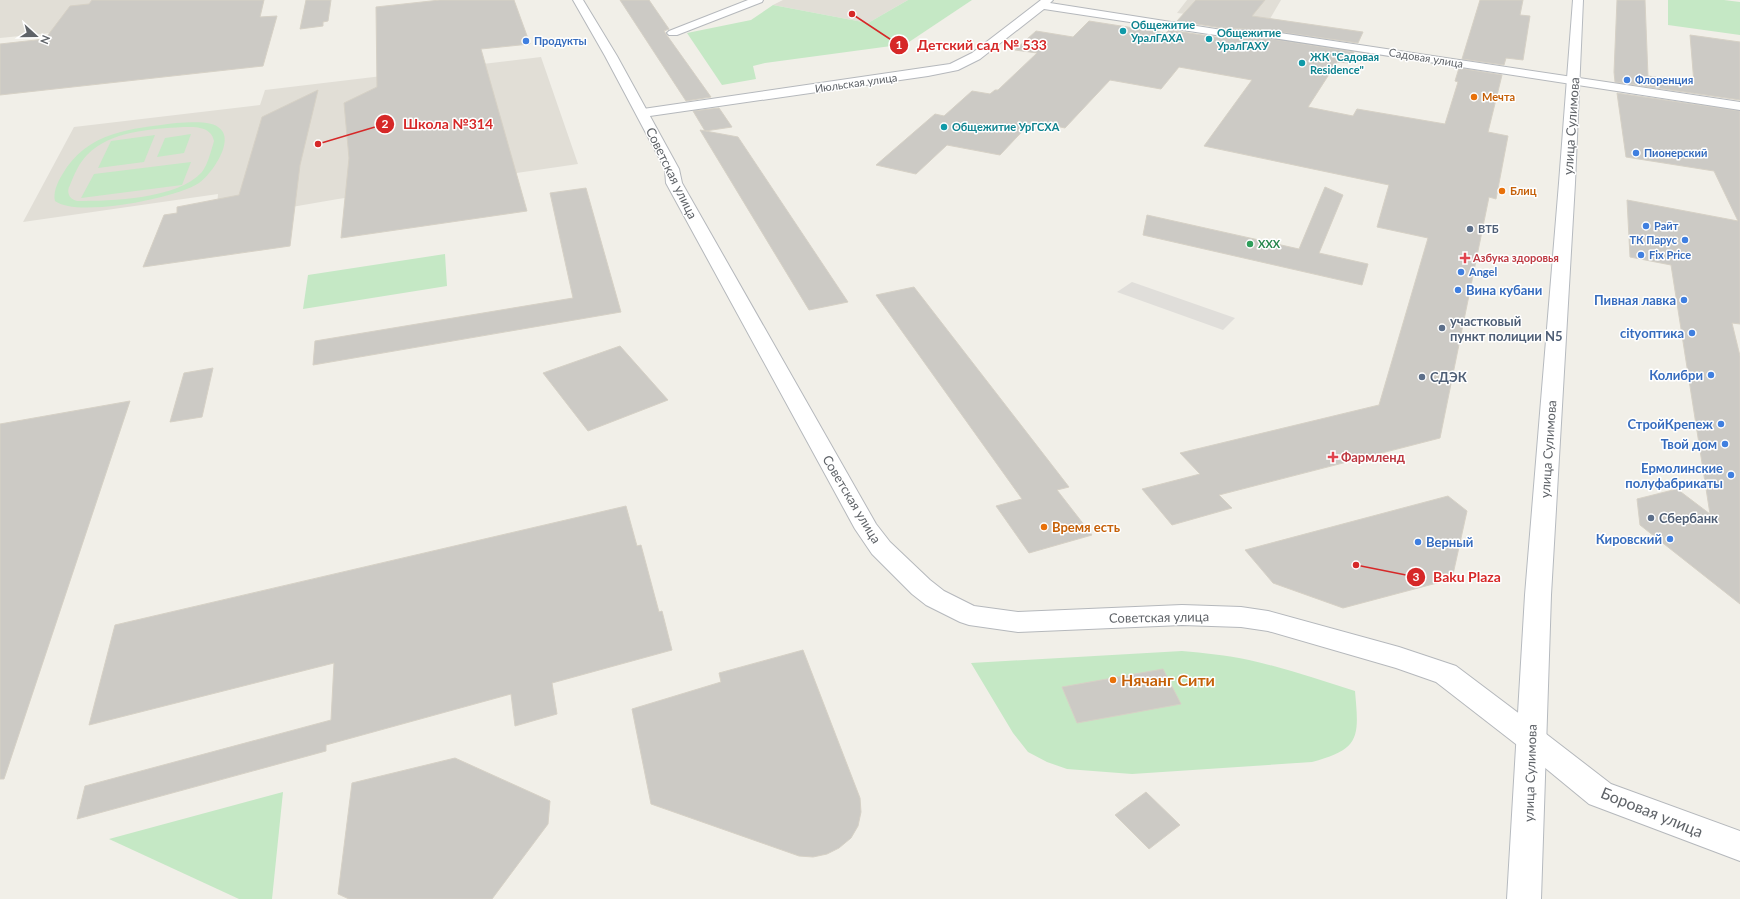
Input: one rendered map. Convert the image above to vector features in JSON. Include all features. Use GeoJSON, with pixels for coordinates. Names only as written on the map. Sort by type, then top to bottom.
{"type":"FeatureCollection","features":[{"type":"Feature","properties":{"kind":"street","name":"Советская улица"},"geometry":{"type":"LineString","coordinates":[[578,0],[643,113],[672,169],[674,183],[867,529],[881,548],[907,575],[935,598],[969,614],[1018,622],[1182,615],[1241,617],[1268,621],[1399,658],[1446,674],[1531,739]]}},
{"type":"Feature","properties":{"kind":"street"},"geometry":{"type":"LineString","coordinates":[[673,33],[758,0]]}},
{"type":"Feature","properties":{"kind":"street","name":"улица Сулимова"},"geometry":{"type":"LineString","coordinates":[[1524,899],[1539,588],[1574,81],[1578,0]]}},
{"type":"Feature","properties":{"kind":"street","name":"Июльская улица"},"geometry":{"type":"LineString","coordinates":[[643,113],[905,76],[954,67],[976,56],[1044,3]]}},
{"type":"Feature","properties":{"kind":"street","name":"Садовая улица"},"geometry":{"type":"LineString","coordinates":[[1044,3],[1222,33],[1266,34],[1740,106]]}},
{"type":"Feature","properties":{"kind":"street","name":"Боровая улица"},"geometry":{"type":"LineString","coordinates":[[1531,739],[1600,794],[1740,846]]}},
{"type":"Feature","properties":{"kind":"shaded area"},"geometry":{"type":"Polygon","coordinates":[[[0,0],[209,0],[201,18],[0,38],[0,0]]]}},
{"type":"Feature","properties":{"kind":"shaded area"},"geometry":{"type":"Polygon","coordinates":[[[783,0],[908,0],[868,23],[773,5],[783,0]]]}},
{"type":"Feature","properties":{"kind":"shaded area"},"geometry":{"type":"Polygon","coordinates":[[[1187,0],[1281,0],[1267,24],[1177,13],[1187,0]]]}},
{"type":"Feature","properties":{"kind":"shaded area"},"geometry":{"type":"Polygon","coordinates":[[[541,57],[578,164],[338,199],[216,220],[218,194],[23,222],[74,127],[260,105],[265,90],[541,57]]]}},
{"type":"Feature","properties":{"kind":"shaded area"},"geometry":{"type":"Polygon","coordinates":[[[1132,282],[1235,318],[1223,330],[1117,292],[1132,282]]]}},
{"type":"Feature","properties":{"kind":"green space"},"geometry":{"type":"Polygon","coordinates":[[[908,0],[972,0],[906,44],[765,63],[753,66],[756,79],[722,85],[687,33],[751,20],[773,5],[868,23],[908,0]]]}},
{"type":"Feature","properties":{"kind":"green space"},"geometry":{"type":"Polygon","coordinates":[[[1668,0],[1724,0],[1740,2],[1740,35],[1668,25],[1668,0]]]}},
{"type":"Feature","properties":{"kind":"green space"},"geometry":{"type":"Polygon","coordinates":[[[176,123],[209,123],[218,127],[223,133],[225,140],[224,148],[210,173],[199,183],[170,195],[150,200],[104,207],[67,206],[55,201],[55,191],[60,178],[72,160],[84,149],[97,141],[127,130],[176,123]],[[188,127],[145,130],[119,136],[96,147],[87,155],[75,173],[68,190],[70,197],[77,201],[143,197],[177,188],[191,181],[204,169],[214,141],[210,132],[202,128],[188,127]]]}},
{"type":"Feature","properties":{"kind":"green space"},"geometry":{"type":"Polygon","coordinates":[[[191,134],[184,153],[157,157],[165,138],[191,134]]]}},
{"type":"Feature","properties":{"kind":"green space"},"geometry":{"type":"Polygon","coordinates":[[[155,135],[144,162],[98,168],[111,141],[155,135]]]}},
{"type":"Feature","properties":{"kind":"green space"},"geometry":{"type":"Polygon","coordinates":[[[191,162],[182,185],[81,198],[94,174],[191,162]]]}},
{"type":"Feature","properties":{"kind":"green space"},"geometry":{"type":"Polygon","coordinates":[[[445,254],[447,286],[303,309],[308,275],[445,254]]]}},
{"type":"Feature","properties":{"kind":"green space"},"geometry":{"type":"Polygon","coordinates":[[[1182,651],[1223,655],[1262,663],[1355,691],[1357,720],[1353,739],[1348,746],[1340,752],[1312,762],[1132,774],[1067,769],[1047,762],[1028,752],[1013,733],[971,663],[1182,651]]]}},
{"type":"Feature","properties":{"kind":"green space"},"geometry":{"type":"Polygon","coordinates":[[[283,792],[272,899],[239,899],[109,839],[283,792]]]}},
{"type":"Feature","properties":{"kind":"building"},"geometry":{"type":"Polygon","coordinates":[[[92,0],[264,0],[260,17],[277,16],[263,66],[0,95],[0,44],[45,39],[70,6],[89,4],[92,0]]]}},
{"type":"Feature","properties":{"kind":"building"},"geometry":{"type":"Polygon","coordinates":[[[306,0],[331,0],[328,21],[323,22],[323,26],[300,29],[306,0]]]}},
{"type":"Feature","properties":{"kind":"building"},"geometry":{"type":"Polygon","coordinates":[[[440,0],[514,0],[530,44],[481,49],[527,211],[341,238],[349,158],[344,103],[377,87],[376,7],[440,0]]]}},
{"type":"Feature","properties":{"kind":"building"},"geometry":{"type":"Polygon","coordinates":[[[620,0],[649,0],[669,29],[664,31],[711,97],[686,101],[620,0]]]}},
{"type":"Feature","properties":{"kind":"building"},"geometry":{"type":"Polygon","coordinates":[[[1196,0],[1265,0],[1252,16],[1363,32],[1358,43],[1266,30],[1222,28],[1177,21],[1196,0]]]}},
{"type":"Feature","properties":{"kind":"building"},"geometry":{"type":"Polygon","coordinates":[[[1480,0],[1523,0],[1520,15],[1530,16],[1523,60],[1506,58],[1504,65],[1462,59],[1480,0]]]}},
{"type":"Feature","properties":{"kind":"building"},"geometry":{"type":"Polygon","coordinates":[[[1617,0],[1645,0],[1648,76],[1694,83],[1690,35],[1740,42],[1740,100],[1615,82],[1614,72],[1617,0]]]}},
{"type":"Feature","properties":{"kind":"building"},"geometry":{"type":"Polygon","coordinates":[[[1089,21],[1166,33],[1169,30],[1222,38],[1266,38],[1354,52],[1349,63],[1337,62],[1308,107],[1353,116],[1357,109],[1445,124],[1458,82],[1455,81],[1459,68],[1502,75],[1488,132],[1508,136],[1496,199],[1489,197],[1440,438],[1219,495],[1232,508],[1172,525],[1142,489],[1200,474],[1180,453],[1379,405],[1428,238],[1377,227],[1389,185],[1204,146],[1252,80],[1179,67],[1161,89],[1110,80],[1065,128],[1032,121],[1000,155],[947,145],[916,174],[876,165],[935,114],[944,116],[972,91],[990,94],[995,90],[998,90],[1037,53],[1015,50],[1036,31],[1073,37],[1089,21]]]}},
{"type":"Feature","properties":{"kind":"building"},"geometry":{"type":"Polygon","coordinates":[[[318,90],[300,165],[290,246],[143,267],[164,215],[177,213],[177,207],[239,195],[262,117],[318,90]]]}},
{"type":"Feature","properties":{"kind":"building"},"geometry":{"type":"Polygon","coordinates":[[[1617,93],[1740,111],[1740,324],[1732,323],[1740,356],[1740,604],[1640,525],[1637,499],[1677,489],[1710,514],[1671,265],[1630,257],[1627,200],[1738,221],[1714,171],[1626,157],[1617,93]]]}},
{"type":"Feature","properties":{"kind":"building"},"geometry":{"type":"Polygon","coordinates":[[[719,108],[732,127],[705,131],[693,111],[719,108]]]}},
{"type":"Feature","properties":{"kind":"building"},"geometry":{"type":"Polygon","coordinates":[[[700,130],[738,137],[848,302],[809,310],[700,130]]]}},
{"type":"Feature","properties":{"kind":"building"},"geometry":{"type":"Polygon","coordinates":[[[1325,187],[1343,195],[1319,253],[1368,264],[1362,285],[1143,235],[1147,215],[1299,249],[1325,187]]]}},
{"type":"Feature","properties":{"kind":"building"},"geometry":{"type":"Polygon","coordinates":[[[586,188],[621,312],[313,365],[315,341],[573,298],[550,193],[586,188]]]}},
{"type":"Feature","properties":{"kind":"building"},"geometry":{"type":"Polygon","coordinates":[[[914,287],[1069,487],[1057,490],[1092,535],[1029,553],[996,506],[1022,499],[876,295],[914,287]]]}},
{"type":"Feature","properties":{"kind":"building"},"geometry":{"type":"Polygon","coordinates":[[[620,346],[668,400],[588,431],[543,373],[620,346]]]}},
{"type":"Feature","properties":{"kind":"building"},"geometry":{"type":"Polygon","coordinates":[[[213,368],[202,417],[170,422],[184,373],[213,368]]]}},
{"type":"Feature","properties":{"kind":"building"},"geometry":{"type":"Polygon","coordinates":[[[130,401],[4,779],[0,779],[0,424],[130,401]]]}},
{"type":"Feature","properties":{"kind":"building"},"geometry":{"type":"Polygon","coordinates":[[[1448,496],[1467,511],[1452,579],[1343,608],[1273,583],[1245,550],[1448,496]]]}},
{"type":"Feature","properties":{"kind":"building"},"geometry":{"type":"Polygon","coordinates":[[[626,506],[637,546],[641,545],[659,612],[662,611],[672,650],[552,683],[557,714],[515,726],[511,694],[326,745],[326,751],[77,819],[85,786],[331,720],[334,663],[89,725],[115,625],[626,506]]]}},
{"type":"Feature","properties":{"kind":"building"},"geometry":{"type":"Polygon","coordinates":[[[803,650],[860,798],[861,812],[858,826],[851,838],[839,848],[827,854],[813,857],[799,856],[651,804],[632,709],[721,682],[719,673],[803,650]]]}},
{"type":"Feature","properties":{"kind":"building"},"geometry":{"type":"Polygon","coordinates":[[[1163,669],[1181,704],[1077,723],[1062,687],[1163,669]]]}},
{"type":"Feature","properties":{"kind":"building"},"geometry":{"type":"Polygon","coordinates":[[[455,758],[550,801],[548,824],[492,899],[349,899],[338,894],[352,783],[455,758]]]}},
{"type":"Feature","properties":{"kind":"building"},"geometry":{"type":"Polygon","coordinates":[[[1146,792],[1180,825],[1149,849],[1115,815],[1146,792]]]}},
{"type":"Feature","properties":{"kind":"place","name":"Детский сад № 533"},"geometry":{"type":"Point","coordinates":[852,14]}},
{"type":"Feature","properties":{"kind":"place","name":"Общежитие УралГАХА"},"geometry":{"type":"Point","coordinates":[1123,31]}},
{"type":"Feature","properties":{"kind":"place","name":"Общежитие УралГАХУ"},"geometry":{"type":"Point","coordinates":[1209,39]}},
{"type":"Feature","properties":{"kind":"place","name":"Продукты"},"geometry":{"type":"Point","coordinates":[526,41]}},
{"type":"Feature","properties":{"kind":"place","name":"ЖК \"Садовая Residence\""},"geometry":{"type":"Point","coordinates":[1302,63]}},
{"type":"Feature","properties":{"kind":"place","name":"Флоренция"},"geometry":{"type":"Point","coordinates":[1627,80]}},
{"type":"Feature","properties":{"kind":"place","name":"Мечта"},"geometry":{"type":"Point","coordinates":[1474,97]}},
{"type":"Feature","properties":{"kind":"place","name":"Общежитие УрГСХА"},"geometry":{"type":"Point","coordinates":[944,127]}},
{"type":"Feature","properties":{"kind":"place","name":"Школа №314"},"geometry":{"type":"Point","coordinates":[318,144]}},
{"type":"Feature","properties":{"kind":"place","name":"Пионерский"},"geometry":{"type":"Point","coordinates":[1636,153]}},
{"type":"Feature","properties":{"kind":"place","name":"Блиц"},"geometry":{"type":"Point","coordinates":[1502,191]}},
{"type":"Feature","properties":{"kind":"place","name":"Райт"},"geometry":{"type":"Point","coordinates":[1646,226]}},
{"type":"Feature","properties":{"kind":"place","name":"ВТБ"},"geometry":{"type":"Point","coordinates":[1470,229]}},
{"type":"Feature","properties":{"kind":"place","name":"ТК Парус"},"geometry":{"type":"Point","coordinates":[1685,240]}},
{"type":"Feature","properties":{"kind":"place","name":"XXX"},"geometry":{"type":"Point","coordinates":[1250,244]}},
{"type":"Feature","properties":{"kind":"place","name":"Fix Price"},"geometry":{"type":"Point","coordinates":[1641,255]}},
{"type":"Feature","properties":{"kind":"place","name":"Азбука здоровья"},"geometry":{"type":"Point","coordinates":[1465,258]}},
{"type":"Feature","properties":{"kind":"place","name":"Angel"},"geometry":{"type":"Point","coordinates":[1461,272]}},
{"type":"Feature","properties":{"kind":"place","name":"Вина кубани"},"geometry":{"type":"Point","coordinates":[1458,290]}},
{"type":"Feature","properties":{"kind":"place","name":"Пивная лавка"},"geometry":{"type":"Point","coordinates":[1684,300]}},
{"type":"Feature","properties":{"kind":"place","name":"участковый пункт полиции N5"},"geometry":{"type":"Point","coordinates":[1442,328]}},
{"type":"Feature","properties":{"kind":"place","name":"cityоптика"},"geometry":{"type":"Point","coordinates":[1692,333]}},
{"type":"Feature","properties":{"kind":"place","name":"Колибри"},"geometry":{"type":"Point","coordinates":[1711,375]}},
{"type":"Feature","properties":{"kind":"place","name":"СДЭК"},"geometry":{"type":"Point","coordinates":[1422,377]}},
{"type":"Feature","properties":{"kind":"place","name":"СтройКрепеж"},"geometry":{"type":"Point","coordinates":[1721,424]}},
{"type":"Feature","properties":{"kind":"place","name":"Твой дом"},"geometry":{"type":"Point","coordinates":[1725,444]}},
{"type":"Feature","properties":{"kind":"place","name":"Фармленд"},"geometry":{"type":"Point","coordinates":[1333,457]}},
{"type":"Feature","properties":{"kind":"place","name":"Ермолинские полуфабрикаты"},"geometry":{"type":"Point","coordinates":[1731,475]}},
{"type":"Feature","properties":{"kind":"place","name":"Сбербанк"},"geometry":{"type":"Point","coordinates":[1651,518]}},
{"type":"Feature","properties":{"kind":"place","name":"Время есть"},"geometry":{"type":"Point","coordinates":[1044,527]}},
{"type":"Feature","properties":{"kind":"place","name":"Кировский"},"geometry":{"type":"Point","coordinates":[1670,539]}},
{"type":"Feature","properties":{"kind":"place","name":"Верный"},"geometry":{"type":"Point","coordinates":[1418,542]}},
{"type":"Feature","properties":{"kind":"place","name":"Baku Plaza"},"geometry":{"type":"Point","coordinates":[1356,565]}},
{"type":"Feature","properties":{"kind":"place","name":"Нячанг Сити"},"geometry":{"type":"Point","coordinates":[1113,680]}}]}
